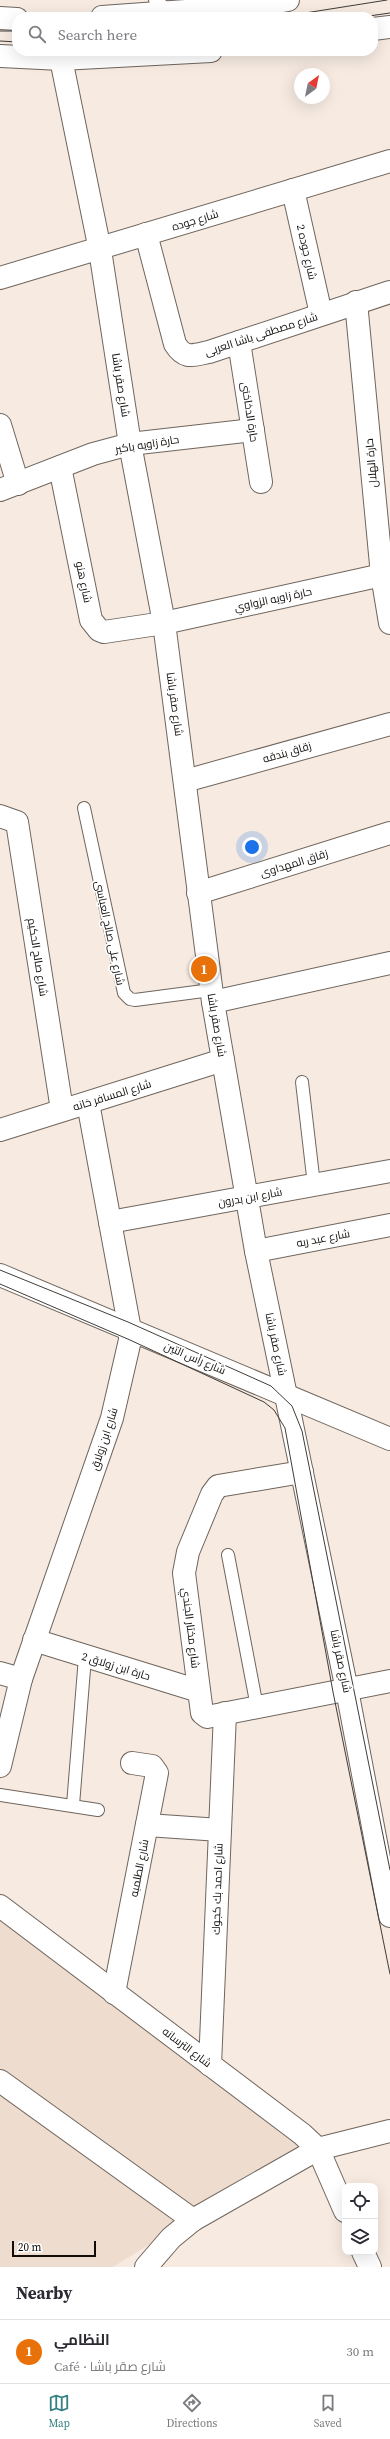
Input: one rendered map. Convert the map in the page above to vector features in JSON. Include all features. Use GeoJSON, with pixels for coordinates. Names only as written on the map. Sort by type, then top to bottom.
{"type":"FeatureCollection","features":[{"type":"Feature","properties":{"kind":"street"},"geometry":{"type":"LineString","coordinates":[[130,12],[163,6],[255,6],[288,0]]}},
{"type":"Feature","properties":{"kind":"street"},"geometry":{"type":"LineString","coordinates":[[0,18],[12,19]]}},
{"type":"Feature","properties":{"kind":"street"},"geometry":{"type":"LineString","coordinates":[[378,28],[390,27]]}},
{"type":"Feature","properties":{"kind":"street"},"geometry":{"type":"LineString","coordinates":[[0,56],[61,59],[117,56]]}},
{"type":"Feature","properties":{"kind":"street","name":"شارع صقر باشا"},"geometry":{"type":"LineString","coordinates":[[61,59],[100,250],[130,444],[164,623],[212,996],[256,1251],[288,1398],[389,1904]]}},
{"type":"Feature","properties":{"kind":"street","name":"شارع جوده"},"geometry":{"type":"LineString","coordinates":[[0,278],[100,250],[146,234],[390,161]]}},
{"type":"Feature","properties":{"kind":"street","name":"شارع جوده 2"},"geometry":{"type":"LineString","coordinates":[[293,190],[320,314]]}},
{"type":"Feature","properties":{"kind":"street","name":"شارع مصطفى باشا العربى"},"geometry":{"type":"LineString","coordinates":[[146,234],[175,344],[180,353],[189,356],[209,352],[356,302],[390,292]]}},
{"type":"Feature","properties":{"kind":"street","name":"حارة الهلال"},"geometry":{"type":"LineString","coordinates":[[356,302],[382,576],[390,618]]}},
{"type":"Feature","properties":{"kind":"street","name":"حارة الدخاخنى"},"geometry":{"type":"LineString","coordinates":[[239,342],[261,482]]}},
{"type":"Feature","properties":{"kind":"street"},"geometry":{"type":"LineString","coordinates":[[0,425],[9,487]]}},
{"type":"Feature","properties":{"kind":"street","name":"حارة زاويه باكير"},"geometry":{"type":"LineString","coordinates":[[9,487],[93,454],[130,444],[253,430]]}},
{"type":"Feature","properties":{"kind":"street","name":"شارع هنو"},"geometry":{"type":"LineString","coordinates":[[60,468],[94,626],[104,632],[164,623]]}},
{"type":"Feature","properties":{"kind":"street","name":"حارة زاويه الزواوي"},"geometry":{"type":"LineString","coordinates":[[164,623],[382,576]]}},
{"type":"Feature","properties":{"kind":"street","name":"زقاق بندقه"},"geometry":{"type":"LineString","coordinates":[[185,781],[390,724]]}},
{"type":"Feature","properties":{"kind":"street","name":"شارع صالح الحكيم"},"geometry":{"type":"LineString","coordinates":[[0,816],[17,822],[62,1110]]}},
{"type":"Feature","properties":{"kind":"street","name":"زقاق المهداوى"},"geometry":{"type":"LineString","coordinates":[[198,893],[390,833]]}},
{"type":"Feature","properties":{"kind":"street"},"geometry":{"type":"LineString","coordinates":[[212,996],[390,963]]}},
{"type":"Feature","properties":{"kind":"street","name":"شارع المسافر خانه"},"geometry":{"type":"LineString","coordinates":[[0,1130],[62,1110],[88,1104],[223,1060]]}},
{"type":"Feature","properties":{"kind":"street","name":"شارع ابن زولاق"},"geometry":{"type":"LineString","coordinates":[[0,1766],[10,1676],[34,1640],[112,1418],[124,1374],[130,1330],[88,1104]]}},
{"type":"Feature","properties":{"kind":"street","name":"شارع ابن بدرون"},"geometry":{"type":"LineString","coordinates":[[110,1222],[390,1171]]}},
{"type":"Feature","properties":{"kind":"street","name":"شارع عبد ربه"},"geometry":{"type":"LineString","coordinates":[[256,1251],[390,1224]]}},
{"type":"Feature","properties":{"kind":"street","name":"شارع رأس التين"},"geometry":{"type":"LineString","coordinates":[[0,1275],[288,1398],[390,1439]]}},
{"type":"Feature","properties":{"kind":"street","name":"شارع مختار الجندي"},"geometry":{"type":"LineString","coordinates":[[302,1472],[218,1486],[212,1494],[188,1552],[184,1573],[203,1715],[207,1717],[390,1681]]}},
{"type":"Feature","properties":{"kind":"street","name":"حارة ابن زولاق 2"},"geometry":{"type":"LineString","coordinates":[[34,1640],[199,1691]]}},
{"type":"Feature","properties":{"kind":"street","name":"شارع احمد بك كجوك"},"geometry":{"type":"LineString","coordinates":[[210,2064],[225,1713]]}},
{"type":"Feature","properties":{"kind":"street","name":"شارع الطلمبه"},"geometry":{"type":"LineString","coordinates":[[114,1993],[157,1771],[152,1766],[132,1763]]}},
{"type":"Feature","properties":{"kind":"street"},"geometry":{"type":"LineString","coordinates":[[147,1825],[220,1830]]}},
{"type":"Feature","properties":{"kind":"street","name":"شارع الترسانه"},"geometry":{"type":"LineString","coordinates":[[0,1906],[302,2134],[318,2150],[342,2204]]}},
{"type":"Feature","properties":{"kind":"street"},"geometry":{"type":"LineString","coordinates":[[0,2081],[192,2220]]}},
{"type":"Feature","properties":{"kind":"street"},"geometry":{"type":"LineString","coordinates":[[146,2267],[171,2238],[192,2220],[318,2150],[390,2131]]}},
{"type":"Feature","properties":{"kind":"street"},"geometry":{"type":"LineString","coordinates":[[364,2255],[370,2267]]}},
{"type":"Feature","properties":{"kind":"lane","name":"شارع على صالح العباسى"},"geometry":{"type":"LineString","coordinates":[[84,808],[124,993],[135,1000],[212,996]]}},
{"type":"Feature","properties":{"kind":"lane"},"geometry":{"type":"LineString","coordinates":[[302,1082],[314,1185]]}},
{"type":"Feature","properties":{"kind":"lane"},"geometry":{"type":"LineString","coordinates":[[228,1555],[257,1707]]}},
{"type":"Feature","properties":{"kind":"lane"},"geometry":{"type":"LineString","coordinates":[[73,1806],[86,1657]]}},
{"type":"Feature","properties":{"kind":"lane"},"geometry":{"type":"LineString","coordinates":[[0,1795],[98,1810]]}},
{"type":"Feature","properties":{"kind":"shaded area"},"geometry":{"type":"Polygon","coordinates":[[[0,1919],[308,2146],[113,2267],[0,2267],[0,1919]]]}},
{"type":"Feature","properties":{"kind":"tram line"},"geometry":{"type":"LineString","coordinates":[[311,12],[387,0]]}},
{"type":"Feature","properties":{"kind":"tram line"},"geometry":{"type":"LineString","coordinates":[[378,15],[390,13]]}},
{"type":"Feature","properties":{"kind":"tram line"},"geometry":{"type":"LineString","coordinates":[[0,31],[12,31]]}},
{"type":"Feature","properties":{"kind":"tram line"},"geometry":{"type":"LineString","coordinates":[[0,41],[12,42]]}},
{"type":"Feature","properties":{"kind":"tram line"},"geometry":{"type":"LineString","coordinates":[[0,1270],[128,1322],[271,1386],[292,1406],[302,1431],[390,1870]]}},
{"type":"Feature","properties":{"kind":"tram line"},"geometry":{"type":"LineString","coordinates":[[0,1284],[130,1340],[264,1402],[274,1410],[285,1428],[333,1692],[390,1974]]}},
{"type":"Feature","properties":{"kind":"place","name":"النظامي"},"geometry":{"type":"Point","coordinates":[204,969]}}]}
